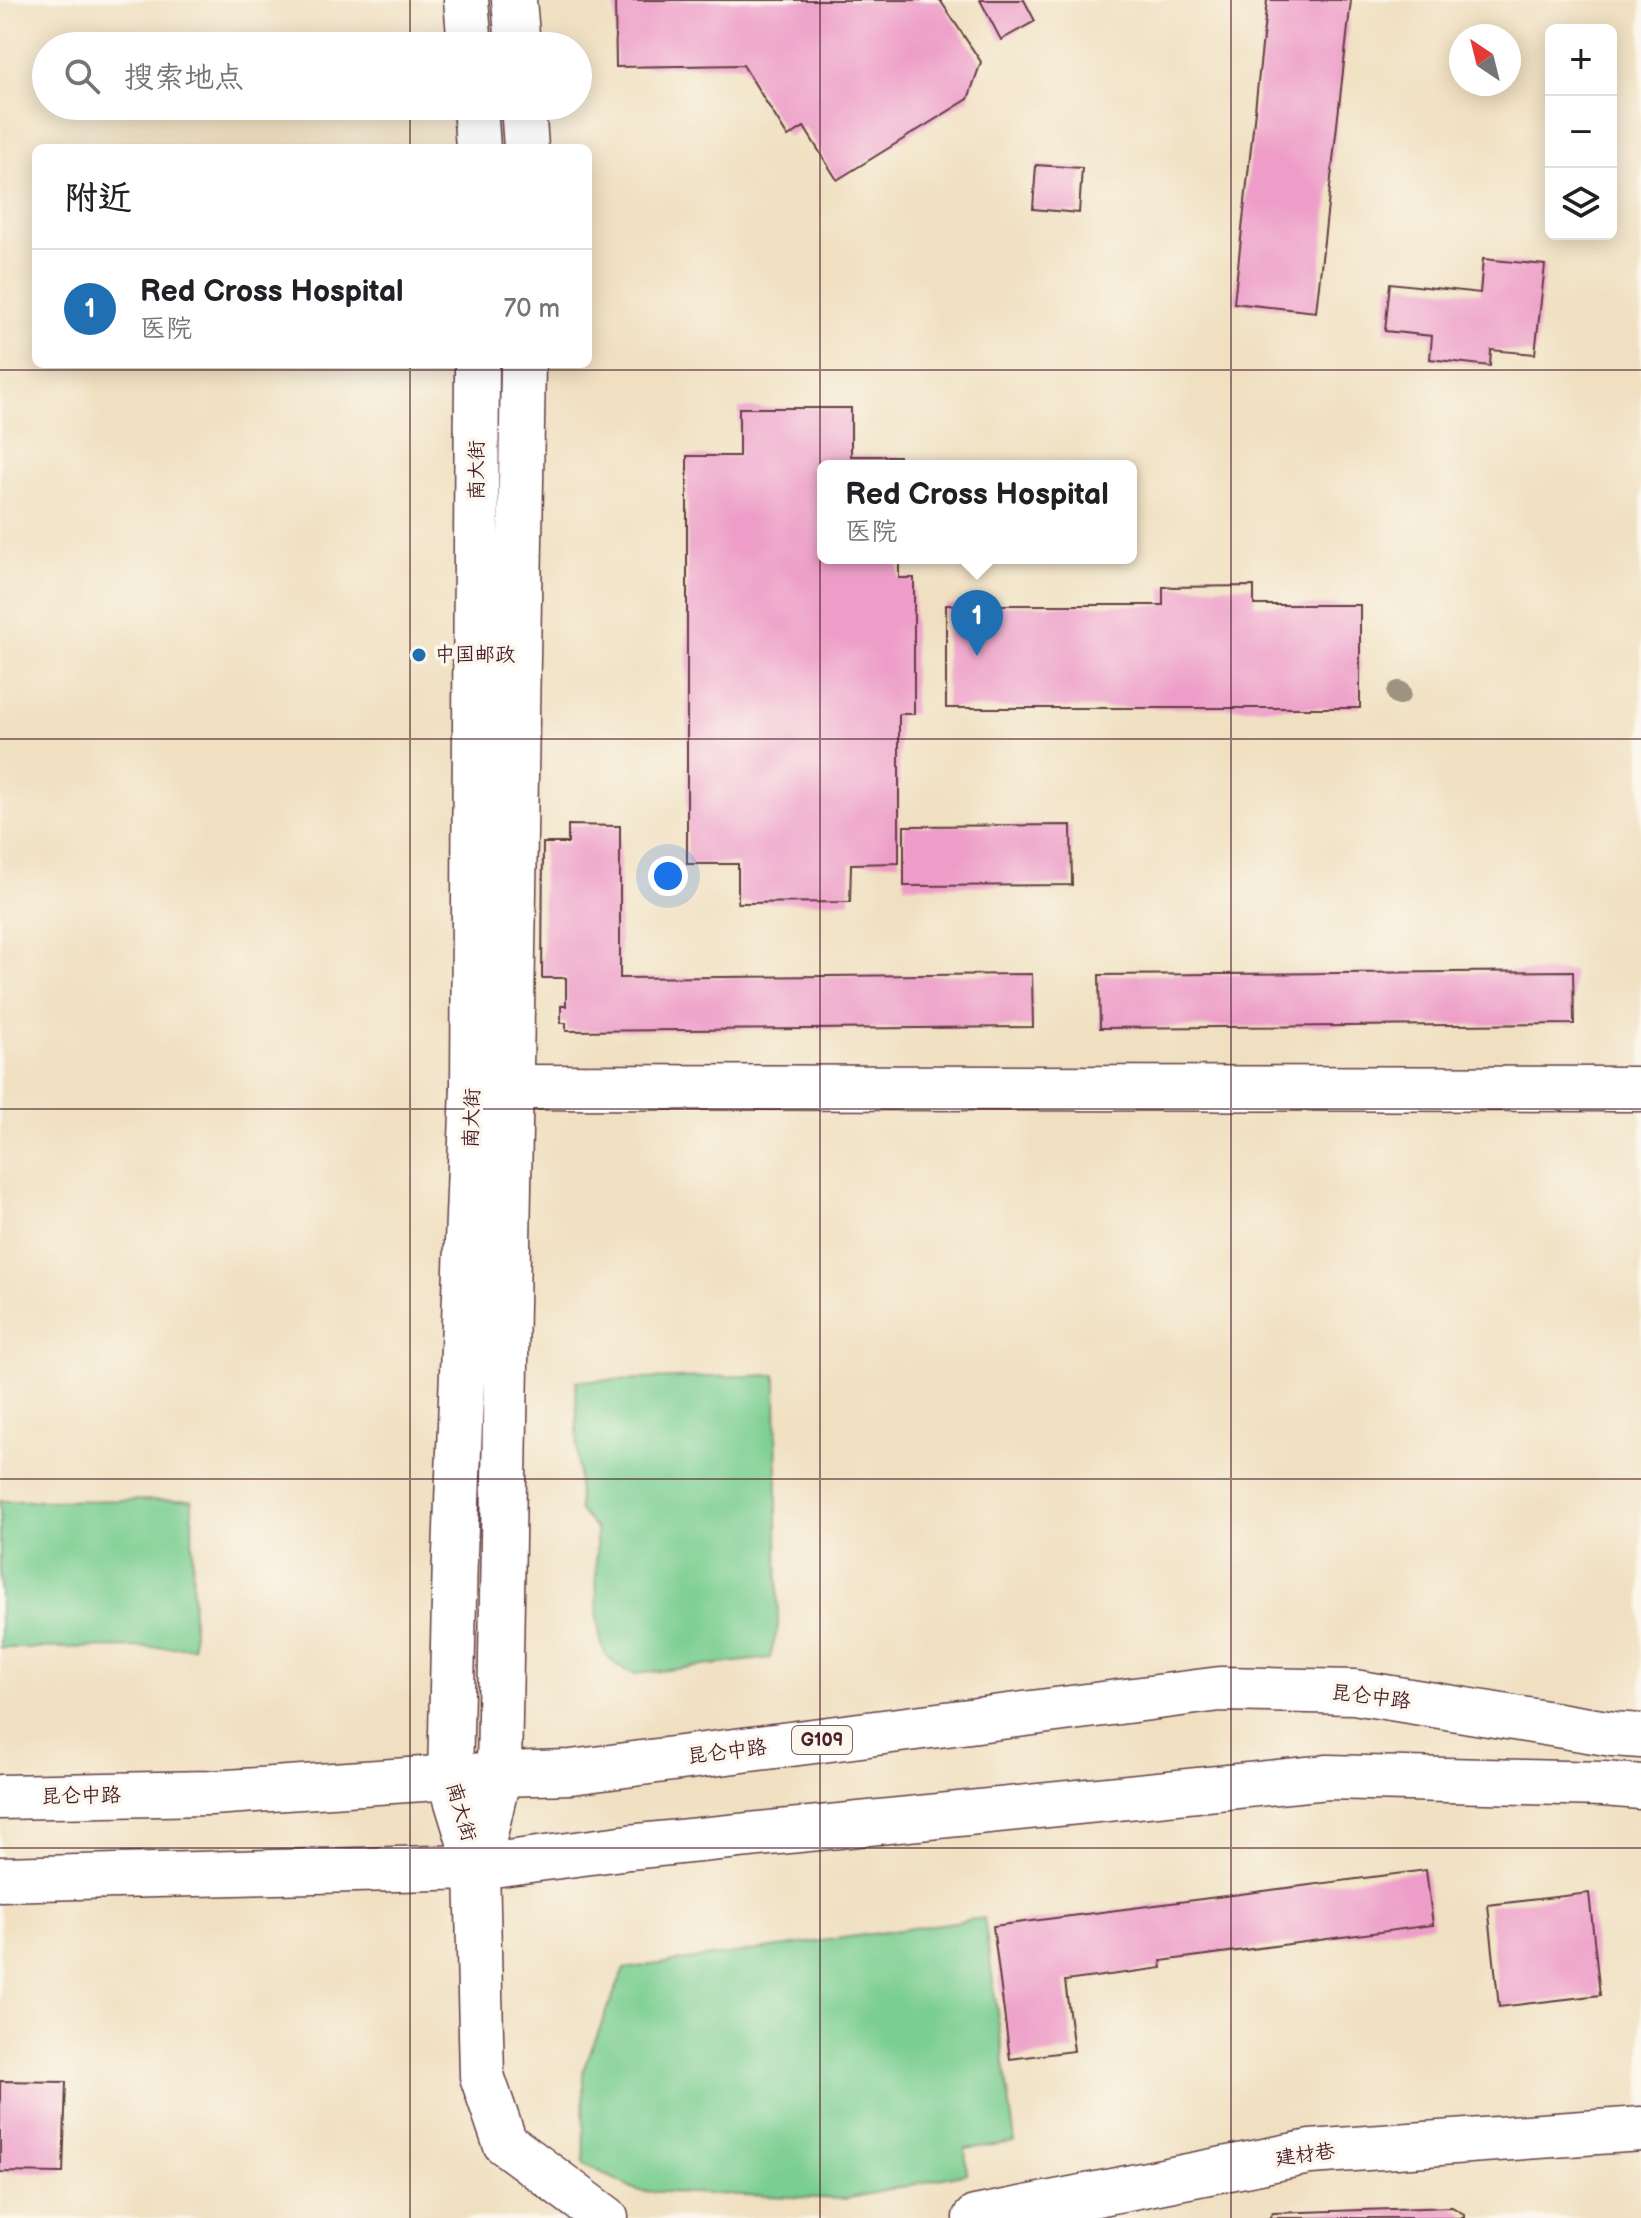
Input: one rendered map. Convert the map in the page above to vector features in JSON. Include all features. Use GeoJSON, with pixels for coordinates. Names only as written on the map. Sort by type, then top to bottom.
{"type":"FeatureCollection","features":[{"type":"Feature","properties":{"kind":"main road"},"geometry":{"type":"LineString","coordinates":[[466,0],[469,32]]}},
{"type":"Feature","properties":{"kind":"main road"},"geometry":{"type":"LineString","coordinates":[[514,0],[517,32]]}},
{"type":"Feature","properties":{"kind":"main road"},"geometry":{"type":"LineString","coordinates":[[476,120],[478,144]]}},
{"type":"Feature","properties":{"kind":"main road"},"geometry":{"type":"LineString","coordinates":[[524,120],[526,144]]}},
{"type":"Feature","properties":{"kind":"main road","name":"南大街"},"geometry":{"type":"LineString","coordinates":[[477,368],[491,1087],[511,1159],[499,1774],[477,1867],[482,2076],[505,2143],[606,2218]]}},
{"type":"Feature","properties":{"kind":"main road","name":"南大街"},"geometry":{"type":"LineString","coordinates":[[477,1867],[450,1779],[455,1554],[491,1087],[523,368]]}},
{"type":"Feature","properties":{"kind":"main road"},"geometry":{"type":"LineString","coordinates":[[491,1087],[1641,1089]]}},
{"type":"Feature","properties":{"kind":"main road","name":"昆仑中路"},"geometry":{"type":"LineString","coordinates":[[0,1797],[211,1793],[571,1772],[1220,1689],[1354,1692],[1641,1736]]}},
{"type":"Feature","properties":{"kind":"main road"},"geometry":{"type":"LineString","coordinates":[[0,1879],[477,1867],[629,1847],[1328,1777],[1641,1787]]}},
{"type":"Feature","properties":{"kind":"main road","name":"建材巷"},"geometry":{"type":"LineString","coordinates":[[975,2218],[1310,2152],[1641,2129]]}},
{"type":"Feature","properties":{"kind":"green space"},"geometry":{"type":"Polygon","coordinates":[[[776,1375],[778,1626],[770,1658],[634,1674],[625,1670],[610,1659],[601,1641],[597,1610],[596,1529],[579,1510],[576,1381],[776,1375]]]}},
{"type":"Feature","properties":{"kind":"green space"},"geometry":{"type":"Polygon","coordinates":[[[192,1500],[193,1647],[0,1648],[0,1501],[192,1500]]]}},
{"type":"Feature","properties":{"kind":"green space"},"geometry":{"type":"Polygon","coordinates":[[[984,1918],[1015,2142],[965,2149],[967,2173],[845,2199],[638,2191],[584,2164],[583,2070],[624,1969],[984,1918]]]}},
{"type":"Feature","properties":{"kind":"building"},"geometry":{"type":"Polygon","coordinates":[[[615,0],[940,0],[981,62],[968,99],[837,180],[804,127],[788,137],[743,65],[616,67],[615,0]]]}},
{"type":"Feature","properties":{"kind":"building"},"geometry":{"type":"Polygon","coordinates":[[[980,0],[1024,0],[1035,21],[1001,40],[980,0]]]}},
{"type":"Feature","properties":{"kind":"building"},"geometry":{"type":"Polygon","coordinates":[[[1267,0],[1351,0],[1316,312],[1234,303],[1267,0]]]}},
{"type":"Feature","properties":{"kind":"building"},"geometry":{"type":"Polygon","coordinates":[[[1036,165],[1082,168],[1079,213],[1033,209],[1036,165]]]}},
{"type":"Feature","properties":{"kind":"building"},"geometry":{"type":"Polygon","coordinates":[[[1483,259],[1545,265],[1535,354],[1491,350],[1490,366],[1430,359],[1432,336],[1385,331],[1390,283],[1480,293],[1483,259]]]}},
{"type":"Feature","properties":{"kind":"building"},"geometry":{"type":"Polygon","coordinates":[[[739,408],[851,408],[851,456],[899,456],[899,460],[817,460],[817,564],[899,564],[899,578],[914,578],[914,714],[899,714],[899,863],[851,864],[850,902],[738,903],[738,864],[687,864],[687,456],[739,456],[739,408]]]}},
{"type":"Feature","properties":{"kind":"building"},"geometry":{"type":"Polygon","coordinates":[[[1254,586],[1254,605],[1360,605],[1360,708],[946,708],[946,605],[1163,605],[1163,587],[1254,586]]]}},
{"type":"Feature","properties":{"kind":"building"},"geometry":{"type":"Polygon","coordinates":[[[568,825],[620,826],[620,978],[1032,974],[1033,1027],[566,1031],[566,1023],[561,1023],[561,1006],[566,1006],[566,978],[542,978],[543,843],[568,843],[568,825]]]}},
{"type":"Feature","properties":{"kind":"building"},"geometry":{"type":"Polygon","coordinates":[[[1071,825],[1072,885],[904,886],[904,826],[1071,825]]]}},
{"type":"Feature","properties":{"kind":"building"},"geometry":{"type":"Polygon","coordinates":[[[1573,971],[1574,1024],[1100,1028],[1099,975],[1573,971]]]}},
{"type":"Feature","properties":{"kind":"building"},"geometry":{"type":"Polygon","coordinates":[[[1426,1870],[1433,1925],[1161,1961],[1162,1968],[1065,1981],[1074,2051],[1010,2059],[993,1926],[1426,1870]]]}},
{"type":"Feature","properties":{"kind":"building"},"geometry":{"type":"Polygon","coordinates":[[[1589,1893],[1600,1995],[1499,2007],[1488,1905],[1589,1893]]]}},
{"type":"Feature","properties":{"kind":"building"},"geometry":{"type":"Polygon","coordinates":[[[0,2081],[66,2082],[63,2173],[0,2172],[0,2081]]]}},
{"type":"Feature","properties":{"kind":"building"},"geometry":{"type":"Polygon","coordinates":[[[1452,2207],[1464,2214],[1464,2218],[1269,2218],[1273,2213],[1452,2207]]]}},
{"type":"Feature","properties":{"kind":"place","name":"中国邮政"},"geometry":{"type":"Point","coordinates":[419,655]}},
{"type":"Feature","properties":{"kind":"place","name":"Red Cross Hospital"},"geometry":{"type":"Point","coordinates":[977,656]}}]}
